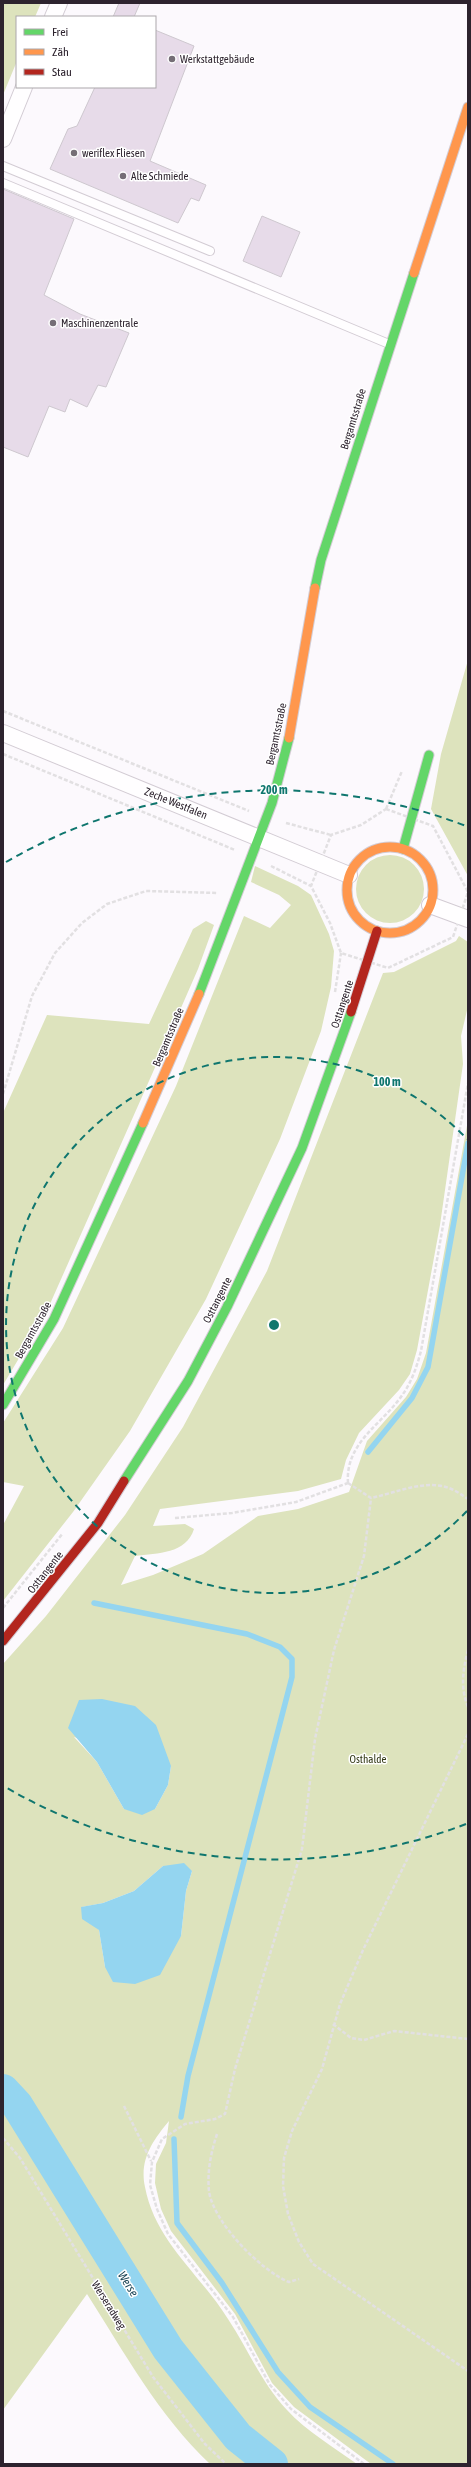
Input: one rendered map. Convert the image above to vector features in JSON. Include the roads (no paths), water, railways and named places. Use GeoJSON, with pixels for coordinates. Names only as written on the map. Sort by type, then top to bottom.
{"type":"FeatureCollection","features":[{"type":"Feature","properties":{"kind":"street"},"geometry":{"type":"LineString","coordinates":[[53,16],[59,3]]}},
{"type":"Feature","properties":{"kind":"street"},"geometry":{"type":"LineString","coordinates":[[3,139],[24,88]]}},
{"type":"Feature","properties":{"kind":"street","name":"Bergamtsstraße"},"geometry":{"type":"LineString","coordinates":[[3,1405],[54,1319],[99,1224],[190,1016],[267,818],[288,744],[311,603],[321,560],[389,344],[468,107]]}},
{"type":"Feature","properties":{"kind":"street","name":"Zeche Westfalen"},"geometry":{"type":"LineString","coordinates":[[3,733],[260,837],[349,875]]}},
{"type":"Feature","properties":{"kind":"street"},"geometry":{"type":"LineString","coordinates":[[403,848],[428,755]]}},
{"type":"Feature","properties":{"kind":"street"},"geometry":{"type":"LineString","coordinates":[[390,846],[403,848],[415,855],[425,865],[431,878],[433,891],[430,905],[424,916],[414,925],[403,931],[390,933],[377,931],[365,925],[352,909],[346,888],[349,875],[356,863],[371,851],[390,846]]}},
{"type":"Feature","properties":{"kind":"street"},"geometry":{"type":"LineString","coordinates":[[430,905],[464,918]]}},
{"type":"Feature","properties":{"kind":"street","name":"Osttangente"},"geometry":{"type":"LineString","coordinates":[[3,1641],[30,1610],[98,1523],[188,1381],[213,1334],[302,1148],[343,1038],[377,931]]}},
{"type":"Feature","properties":{"kind":"lane"},"geometry":{"type":"LineString","coordinates":[[3,166],[210,251]]}},
{"type":"Feature","properties":{"kind":"lane"},"geometry":{"type":"LineString","coordinates":[[3,183],[389,344]]}},
{"type":"Feature","properties":{"kind":"water"},"geometry":{"type":"Polygon","coordinates":[[[102,1699],[135,1706],[156,1725],[171,1766],[168,1785],[155,1809],[142,1815],[124,1809],[97,1762],[68,1728],[79,1700],[102,1699]]]}},
{"type":"Feature","properties":{"kind":"water"},"geometry":{"type":"Polygon","coordinates":[[[184,1863],[192,1871],[186,1891],[181,1936],[160,1975],[135,1984],[113,1982],[105,1967],[99,1930],[82,1919],[81,1907],[103,1903],[134,1891],[163,1866],[184,1863]]]}},
{"type":"Feature","properties":{"kind":"waterway"},"geometry":{"type":"LineString","coordinates":[[368,1452],[412,1398],[428,1367],[468,1143]]}},
{"type":"Feature","properties":{"kind":"waterway"},"geometry":{"type":"LineString","coordinates":[[94,1603],[247,1634],[280,1647],[292,1659],[292,1677],[188,2076],[181,2117]]}},
{"type":"Feature","properties":{"kind":"waterway","name":"Werse"},"geometry":{"type":"LineString","coordinates":[[3,2090],[17,2105],[168,2349],[238,2437],[272,2464]]}},
{"type":"Feature","properties":{"kind":"waterway"},"geometry":{"type":"LineString","coordinates":[[174,2139],[177,2223],[222,2283],[278,2372],[310,2407],[393,2464]]}},
{"type":"Feature","properties":{"kind":"place","name":"Werkstattgebäude"},"geometry":{"type":"Point","coordinates":[172,59]}},
{"type":"Feature","properties":{"kind":"place","name":"weriflex Fliesen"},"geometry":{"type":"Point","coordinates":[74,153]}},
{"type":"Feature","properties":{"kind":"place","name":"Alte Schmiede"},"geometry":{"type":"Point","coordinates":[123,176]}},
{"type":"Feature","properties":{"kind":"place","name":"Maschinenzentrale"},"geometry":{"type":"Point","coordinates":[53,323]}},
{"type":"Feature","properties":{"kind":"park label","name":"Osthalde"},"geometry":{"type":"Point","coordinates":[368,1759]}}]}
